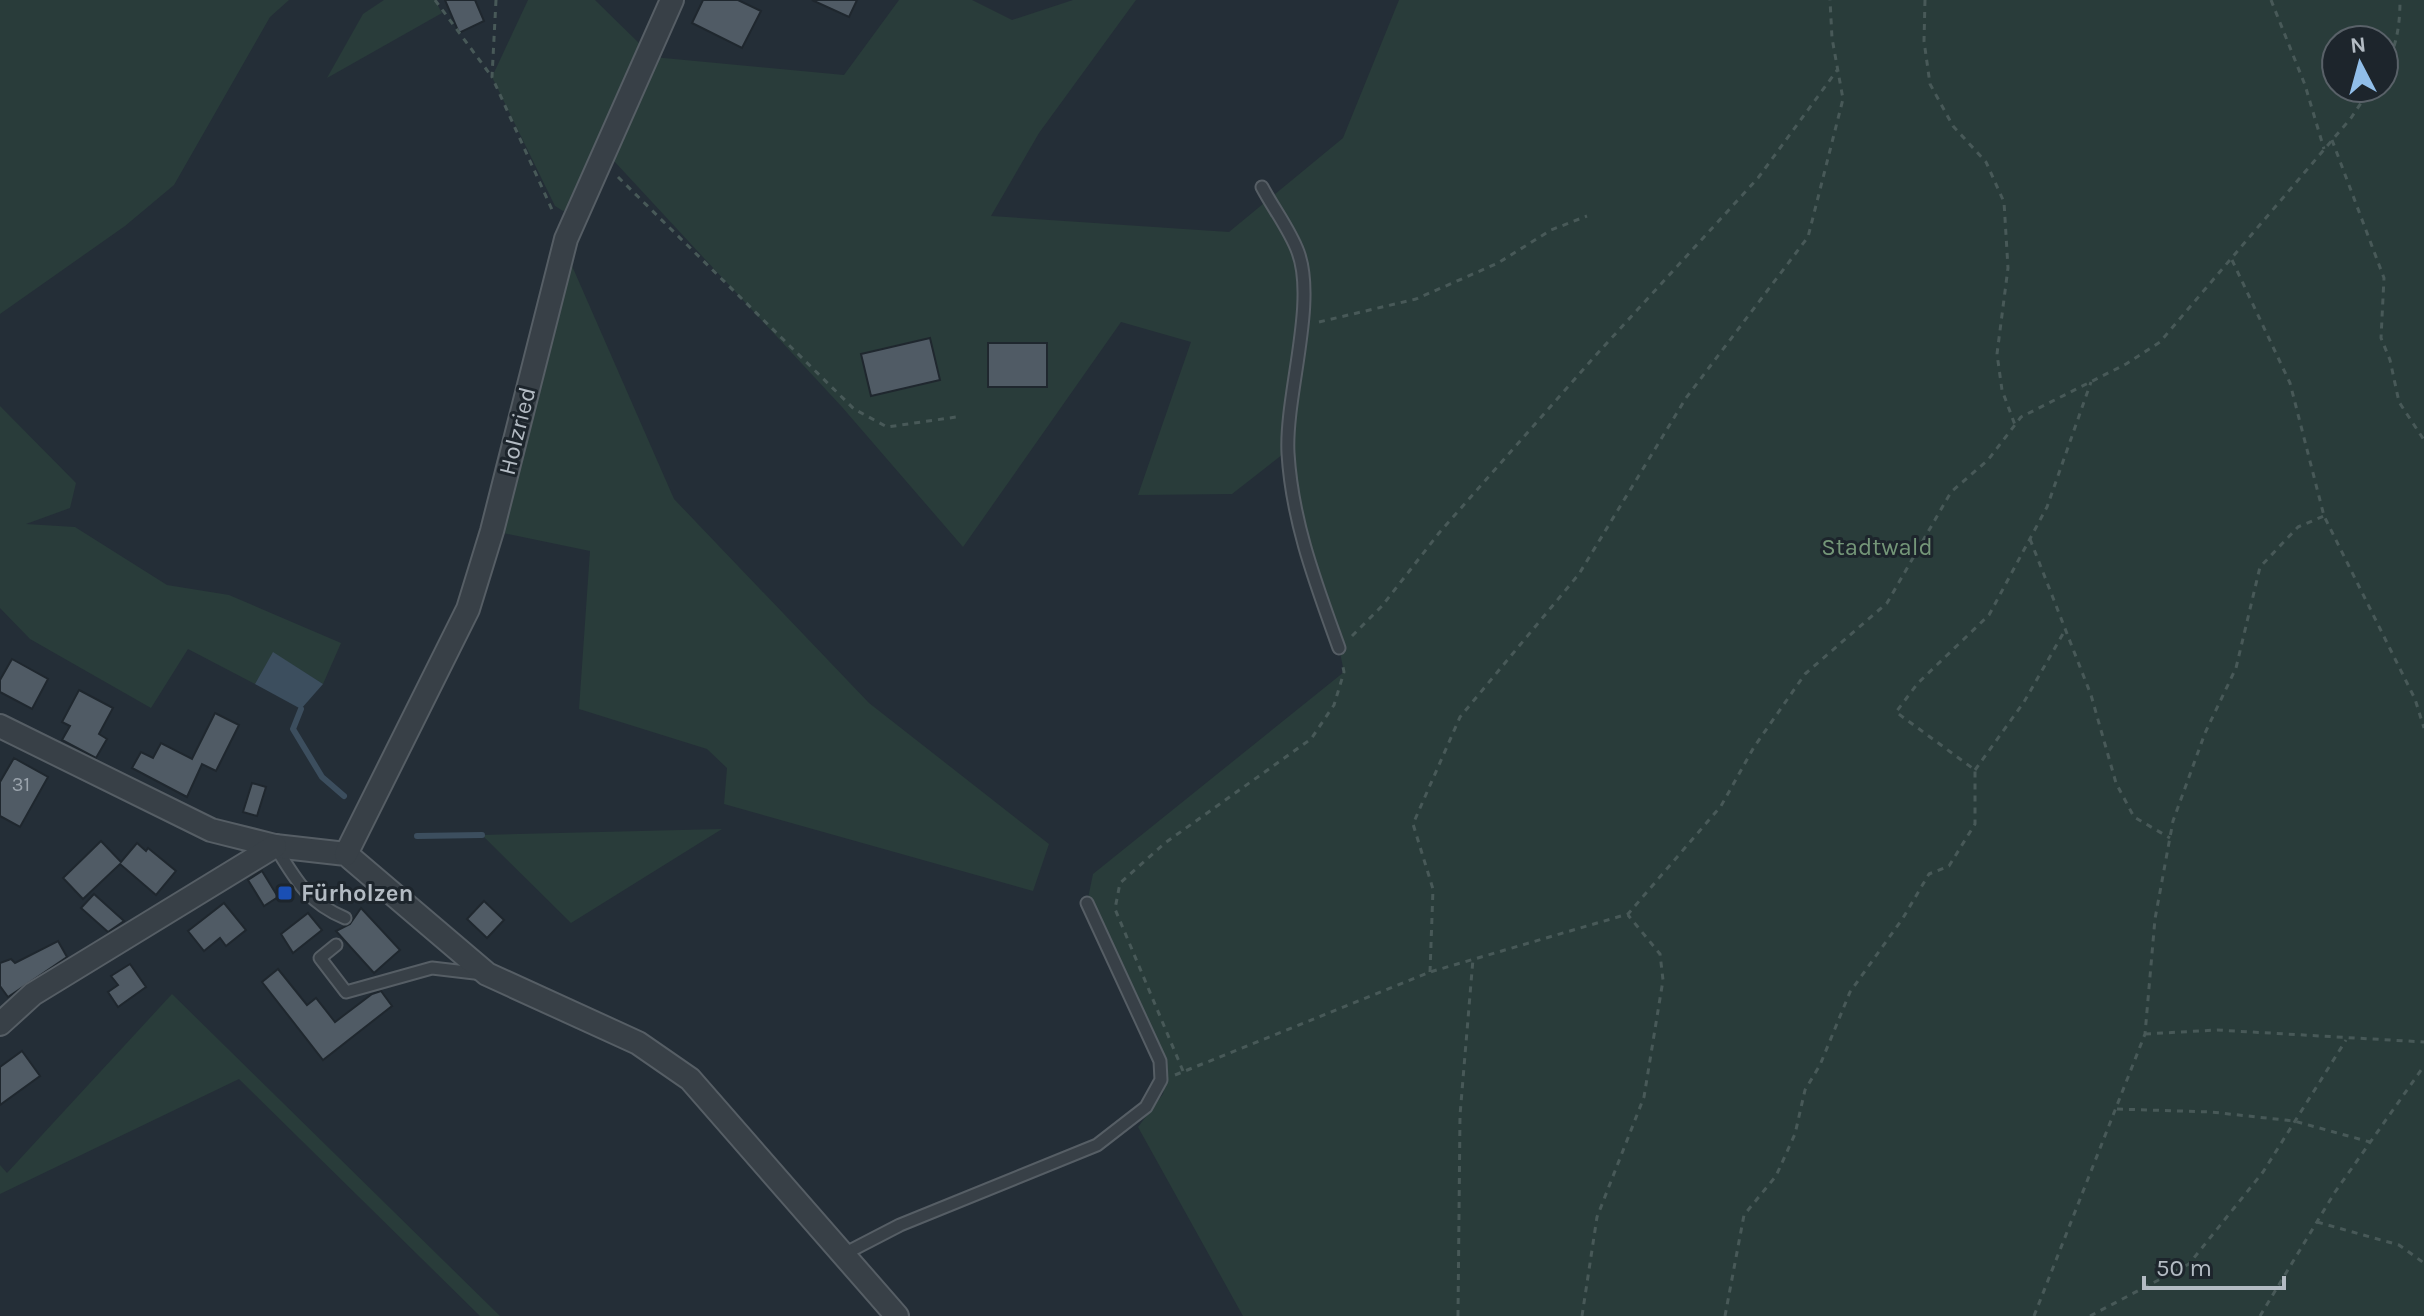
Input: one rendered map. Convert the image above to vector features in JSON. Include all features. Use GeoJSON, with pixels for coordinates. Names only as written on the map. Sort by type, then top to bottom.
{"type":"FeatureCollection","features":[{"type":"Feature","properties":{"kind":"street","name":"Holzried"},"geometry":{"type":"LineString","coordinates":[[346,854],[459,630],[476,588],[566,239],[672,0]]}},
{"type":"Feature","properties":{"kind":"street"},"geometry":{"type":"LineString","coordinates":[[0,726],[211,830],[275,846],[346,854],[487,974],[638,1043],[690,1079],[897,1316]]}},
{"type":"Feature","properties":{"kind":"street"},"geometry":{"type":"LineString","coordinates":[[0,1024],[33,994],[275,846]]}},
{"type":"Feature","properties":{"kind":"lane"},"geometry":{"type":"LineString","coordinates":[[1262,187],[1298,253],[1303,291],[1288,450],[1294,505],[1304,552],[1339,648]]}},
{"type":"Feature","properties":{"kind":"lane"},"geometry":{"type":"LineString","coordinates":[[275,846],[303,892],[323,909],[345,918]]}},
{"type":"Feature","properties":{"kind":"lane"},"geometry":{"type":"LineString","coordinates":[[844,1254],[900,1225],[1097,1145],[1146,1107],[1161,1080],[1160,1061],[1087,903]]}},
{"type":"Feature","properties":{"kind":"lane"},"geometry":{"type":"LineString","coordinates":[[336,945],[320,958],[346,992],[432,968],[487,974]]}},
{"type":"Feature","properties":{"kind":"path"},"geometry":{"type":"LineString","coordinates":[[435,0],[492,77],[566,239]]}},
{"type":"Feature","properties":{"kind":"path"},"geometry":{"type":"LineString","coordinates":[[492,77],[496,0]]}},
{"type":"Feature","properties":{"kind":"path"},"geometry":{"type":"LineString","coordinates":[[1430,972],[1433,889],[1413,824],[1460,717],[1579,574],[1686,398],[1808,237],[1843,99],[1830,0]]}},
{"type":"Feature","properties":{"kind":"path"},"geometry":{"type":"LineString","coordinates":[[1925,0],[1924,41],[1930,84],[1953,126],[1986,162],[2004,202],[2008,268],[1997,354],[2002,390],[2015,425]]}},
{"type":"Feature","properties":{"kind":"path"},"geometry":{"type":"LineString","coordinates":[[2271,0],[2305,85],[2324,149]]}},
{"type":"Feature","properties":{"kind":"path"},"geometry":{"type":"LineString","coordinates":[[2397,24],[2400,0]]}},
{"type":"Feature","properties":{"kind":"path"},"geometry":{"type":"LineString","coordinates":[[1183,1071],[1115,909],[1120,883],[1165,843],[1311,739],[1334,705],[1344,672],[1339,648],[1382,606],[1439,533],[1758,178],[1838,69]]}},
{"type":"Feature","properties":{"kind":"path"},"geometry":{"type":"LineString","coordinates":[[1161,1080],[1430,972],[1628,914],[1721,806],[1754,747],[1805,674],[1887,603],[1951,492],[1988,460],[2021,417],[2160,342],[2359,104]]}},
{"type":"Feature","properties":{"kind":"path"},"geometry":{"type":"LineString","coordinates":[[2332,140],[2384,278],[2381,338],[2390,360],[2399,402],[2424,440]]}},
{"type":"Feature","properties":{"kind":"path"},"geometry":{"type":"LineString","coordinates":[[600,161],[854,409],[887,427],[956,417]]}},
{"type":"Feature","properties":{"kind":"path"},"geometry":{"type":"LineString","coordinates":[[1300,327],[1416,299],[1498,263],[1551,230],[1587,216]]}},
{"type":"Feature","properties":{"kind":"path"},"geometry":{"type":"LineString","coordinates":[[2231,258],[2290,383],[2324,516],[2415,699],[2424,728]]}},
{"type":"Feature","properties":{"kind":"path"},"geometry":{"type":"LineString","coordinates":[[1975,770],[1896,712],[1918,683],[1989,615],[2047,507],[2091,381]]}},
{"type":"Feature","properties":{"kind":"path"},"geometry":{"type":"LineString","coordinates":[[2034,1316],[2145,1034],[2155,919],[2170,838],[2205,733],[2236,668],[2260,567],[2298,527],[2324,516]]}},
{"type":"Feature","properties":{"kind":"path"},"geometry":{"type":"LineString","coordinates":[[2030,539],[2091,695],[2116,783],[2134,817],[2170,838]]}},
{"type":"Feature","properties":{"kind":"path"},"geometry":{"type":"LineString","coordinates":[[1725,1316],[1744,1215],[1776,1176],[1795,1134],[1805,1090],[1820,1065],[1850,992],[1903,918],[1929,874],[1949,866],[1975,824],[1975,770],[2024,702],[2064,632]]}},
{"type":"Feature","properties":{"kind":"path"},"geometry":{"type":"LineString","coordinates":[[1582,1316],[1597,1217],[1644,1097],[1663,980],[1660,954],[1628,914]]}},
{"type":"Feature","properties":{"kind":"path"},"geometry":{"type":"LineString","coordinates":[[1458,1316],[1460,1115],[1473,959]]}},
{"type":"Feature","properties":{"kind":"path"},"geometry":{"type":"LineString","coordinates":[[2145,1034],[2217,1030],[2346,1040],[2424,1042]]}},
{"type":"Feature","properties":{"kind":"path"},"geometry":{"type":"LineString","coordinates":[[2090,1316],[2189,1264],[2263,1172],[2346,1040]]}},
{"type":"Feature","properties":{"kind":"path"},"geometry":{"type":"LineString","coordinates":[[2260,1316],[2317,1221],[2424,1066]]}},
{"type":"Feature","properties":{"kind":"path"},"geometry":{"type":"LineString","coordinates":[[2116,1109],[2211,1112],[2294,1121],[2370,1142]]}},
{"type":"Feature","properties":{"kind":"path"},"geometry":{"type":"LineString","coordinates":[[2317,1221],[2399,1245],[2424,1263]]}},
{"type":"Feature","properties":{"kind":"green space"},"geometry":{"type":"Polygon","coordinates":[[[0,0],[289,0],[270,17],[174,185],[125,226],[0,314],[0,0]]]}},
{"type":"Feature","properties":{"kind":"green space"},"geometry":{"type":"Polygon","coordinates":[[[384,0],[435,0],[442,13],[327,78],[363,14],[384,0]]]}},
{"type":"Feature","properties":{"kind":"green space"},"geometry":{"type":"Polygon","coordinates":[[[528,0],[595,0],[644,48],[571,208],[563,211],[555,206],[492,77],[528,0]]]}},
{"type":"Feature","properties":{"kind":"green space","name":"Stadtwald"},"geometry":{"type":"Polygon","coordinates":[[[899,0],[972,0],[1012,20],[1073,0],[1136,0],[1039,133],[991,216],[1229,232],[1343,138],[1399,0],[2424,0],[2424,1316],[1243,1316],[1138,1127],[1163,1094],[1168,1069],[1087,903],[1093,874],[1344,672],[1339,648],[1304,552],[1287,451],[1232,494],[1138,495],[1191,342],[1121,322],[963,547],[842,407],[614,161],[611,153],[653,57],[844,75],[899,0]]]}},
{"type":"Feature","properties":{"kind":"green space"},"geometry":{"type":"Polygon","coordinates":[[[569,259],[674,499],[869,703],[1049,844],[1033,891],[724,804],[727,768],[707,749],[579,709],[590,551],[498,532],[569,259]]]}},
{"type":"Feature","properties":{"kind":"green space"},"geometry":{"type":"Polygon","coordinates":[[[0,406],[76,483],[70,508],[26,524],[75,527],[167,585],[229,595],[341,643],[323,684],[273,653],[255,684],[188,649],[151,708],[30,639],[0,608],[0,406]]]}},
{"type":"Feature","properties":{"kind":"green space"},"geometry":{"type":"Polygon","coordinates":[[[722,829],[571,923],[482,835],[722,829]]]}},
{"type":"Feature","properties":{"kind":"green space"},"geometry":{"type":"Polygon","coordinates":[[[172,994],[500,1316],[480,1316],[239,1079],[0,1194],[0,1165],[7,1173],[172,994]]]}},
{"type":"Feature","properties":{"kind":"water"},"geometry":{"type":"Polygon","coordinates":[[[273,652],[323,684],[301,709],[255,684],[273,652]]]}},
{"type":"Feature","properties":{"kind":"building"},"geometry":{"type":"Polygon","coordinates":[[[445,0],[475,0],[484,21],[459,33],[445,0]]]}},
{"type":"Feature","properties":{"kind":"building"},"geometry":{"type":"Polygon","coordinates":[[[703,0],[738,0],[761,11],[742,48],[692,23],[703,0]]]}},
{"type":"Feature","properties":{"kind":"building"},"geometry":{"type":"Polygon","coordinates":[[[812,0],[857,0],[849,17],[812,0]]]}},
{"type":"Feature","properties":{"kind":"building"},"geometry":{"type":"Polygon","coordinates":[[[930,338],[940,380],[871,396],[861,354],[930,338]]]}},
{"type":"Feature","properties":{"kind":"building"},"geometry":{"type":"Polygon","coordinates":[[[988,343],[1047,343],[1047,387],[988,387],[988,343]]]}},
{"type":"Feature","properties":{"kind":"building"},"geometry":{"type":"Polygon","coordinates":[[[12,659],[48,679],[32,709],[0,692],[0,680],[12,659]]]}},
{"type":"Feature","properties":{"kind":"building"},"geometry":{"type":"Polygon","coordinates":[[[79,690],[113,708],[99,734],[107,739],[96,758],[62,740],[70,726],[62,722],[79,690]]]}},
{"type":"Feature","properties":{"kind":"building"},"geometry":{"type":"Polygon","coordinates":[[[215,713],[239,725],[216,771],[202,764],[187,797],[132,768],[141,752],[153,758],[161,743],[192,759],[215,713]]]}},
{"type":"Feature","properties":{"kind":"building"},"geometry":{"type":"Polygon","coordinates":[[[14,758],[48,777],[20,827],[0,816],[0,782],[14,758]]]}},
{"type":"Feature","properties":{"kind":"building"},"geometry":{"type":"Polygon","coordinates":[[[252,783],[266,787],[257,816],[243,812],[252,783]]]}},
{"type":"Feature","properties":{"kind":"building"},"geometry":{"type":"Polygon","coordinates":[[[101,841],[121,862],[137,843],[176,871],[156,895],[120,864],[83,899],[63,878],[101,841]]]}},
{"type":"Feature","properties":{"kind":"building"},"geometry":{"type":"Polygon","coordinates":[[[262,871],[278,897],[264,906],[248,880],[262,871]]]}},
{"type":"Feature","properties":{"kind":"building"},"geometry":{"type":"Polygon","coordinates":[[[94,894],[124,921],[108,932],[81,908],[94,894]]]}},
{"type":"Feature","properties":{"kind":"building"},"geometry":{"type":"Polygon","coordinates":[[[484,901],[504,920],[487,938],[467,919],[484,901]]]}},
{"type":"Feature","properties":{"kind":"building"},"geometry":{"type":"Polygon","coordinates":[[[224,903],[246,930],[226,946],[220,938],[204,951],[188,931],[224,903]]]}},
{"type":"Feature","properties":{"kind":"building"},"geometry":{"type":"Polygon","coordinates":[[[361,908],[400,950],[374,973],[336,931],[350,924],[361,908]]]}},
{"type":"Feature","properties":{"kind":"building"},"geometry":{"type":"Polygon","coordinates":[[[308,913],[322,930],[293,953],[281,934],[308,913]]]}},
{"type":"Feature","properties":{"kind":"building"},"geometry":{"type":"Polygon","coordinates":[[[58,941],[67,957],[8,997],[0,986],[0,963],[11,959],[15,963],[58,941]]]}},
{"type":"Feature","properties":{"kind":"building"},"geometry":{"type":"Polygon","coordinates":[[[130,964],[146,987],[118,1007],[108,992],[118,985],[111,976],[130,964]]]}},
{"type":"Feature","properties":{"kind":"building"},"geometry":{"type":"Polygon","coordinates":[[[278,969],[307,1005],[316,998],[335,1022],[372,994],[381,991],[392,1006],[323,1060],[262,982],[278,969]]]}},
{"type":"Feature","properties":{"kind":"building"},"geometry":{"type":"Polygon","coordinates":[[[22,1051],[40,1076],[0,1105],[0,1067],[22,1051]]]}},
{"type":"Feature","properties":{"kind":"waterway"},"geometry":{"type":"LineString","coordinates":[[301,709],[293,729],[322,777],[344,796]]}},
{"type":"Feature","properties":{"kind":"waterway"},"geometry":{"type":"LineString","coordinates":[[417,836],[482,835]]}},
{"type":"Feature","properties":{"kind":"place","name":"Fürholzen"},"geometry":{"type":"Point","coordinates":[285,893]}}]}
